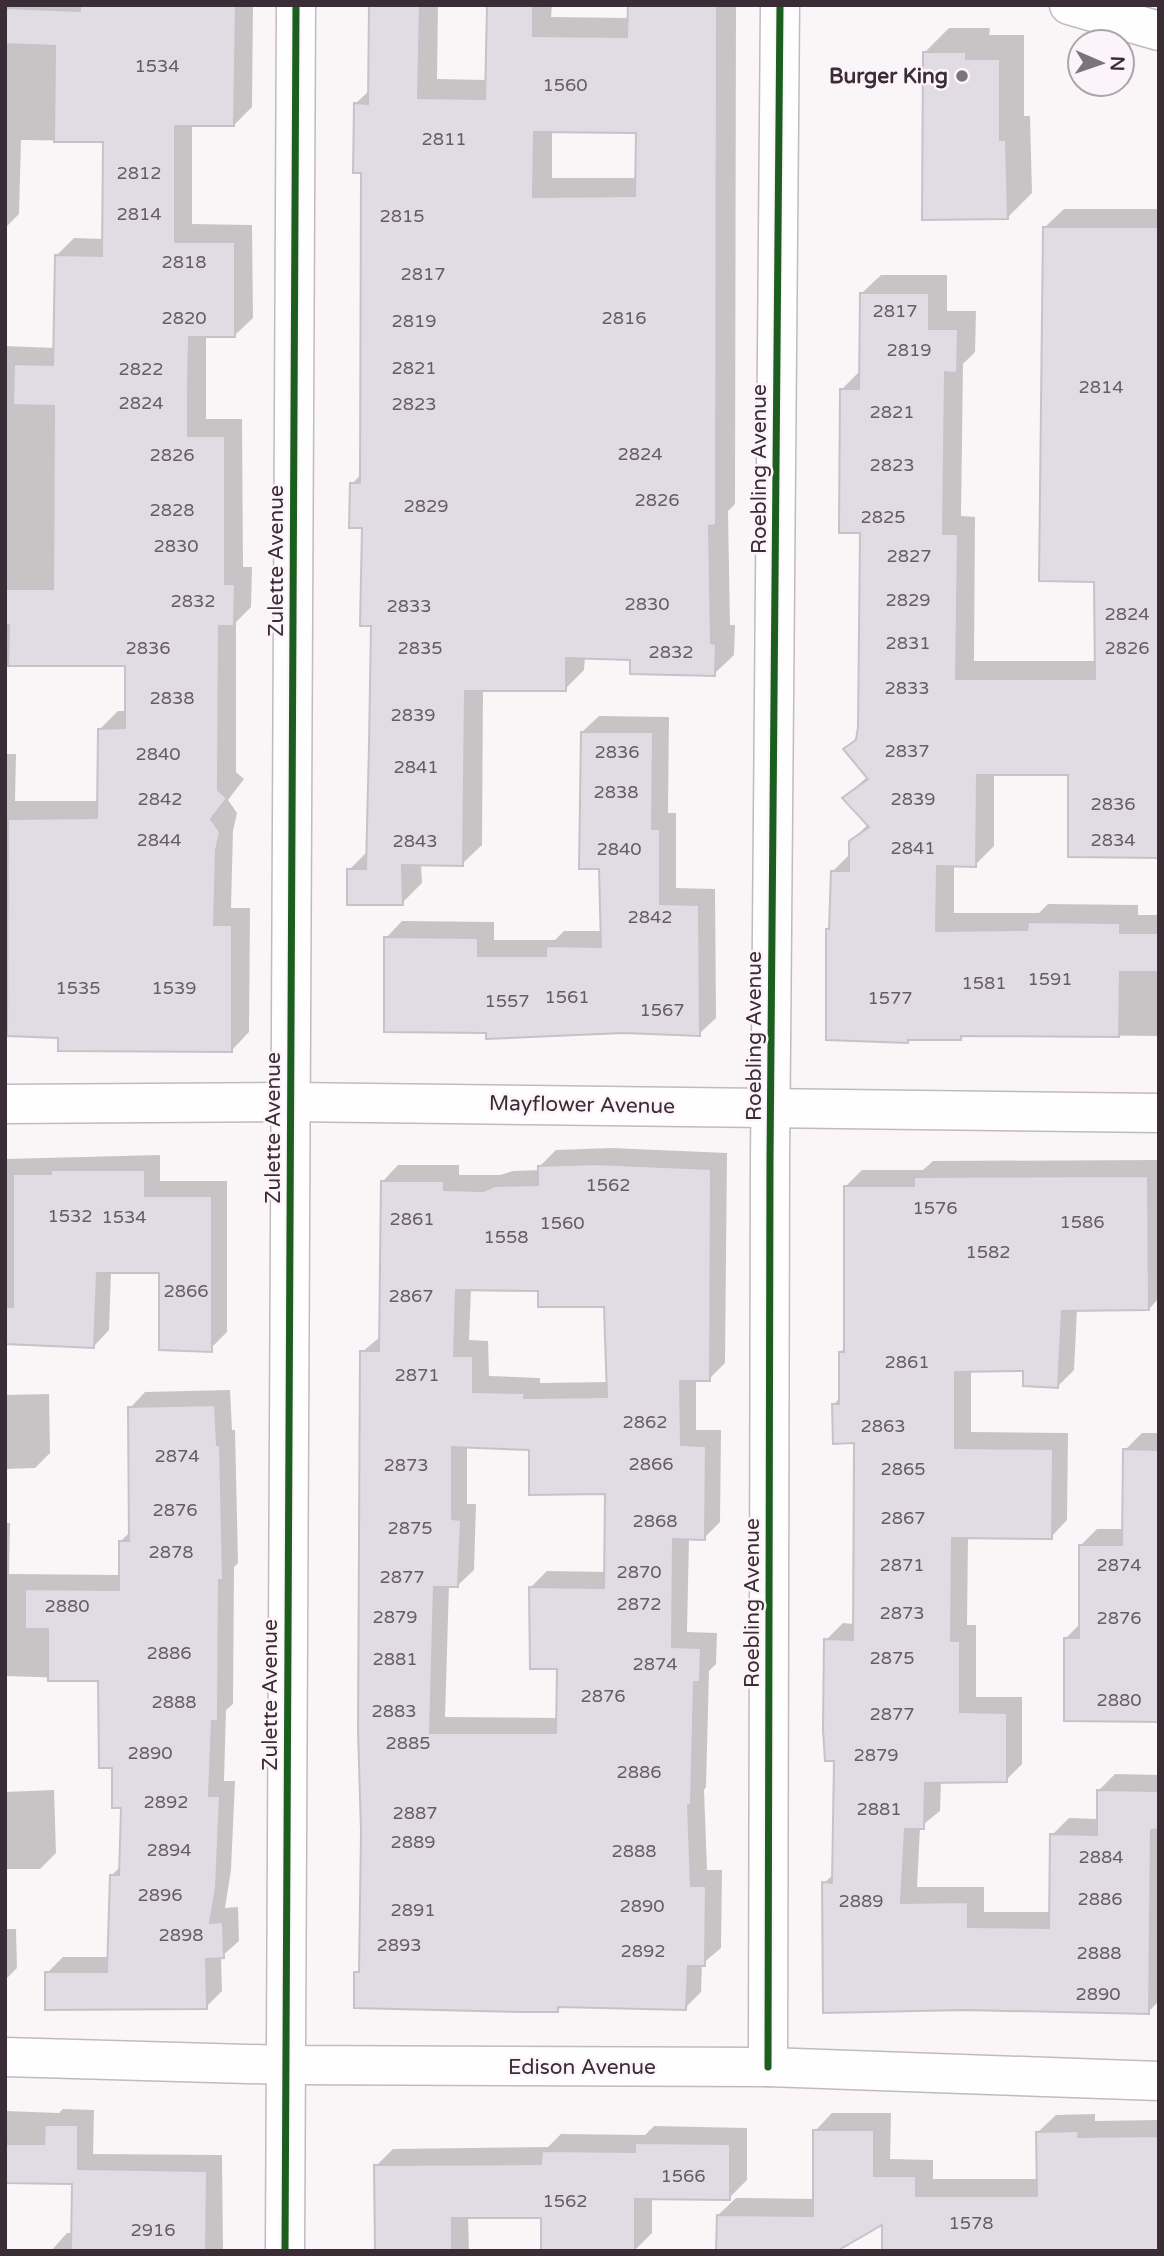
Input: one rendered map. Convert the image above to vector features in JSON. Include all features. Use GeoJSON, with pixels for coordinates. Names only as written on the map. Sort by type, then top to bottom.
{"type":"FeatureCollection","features":[{"type":"Feature","properties":{"kind":"street","name":"Zulette Avenue"},"geometry":{"type":"LineString","coordinates":[[285,2251],[296,5]]}},
{"type":"Feature","properties":{"kind":"street","name":"Roebling Avenue"},"geometry":{"type":"LineString","coordinates":[[768,2067],[771,1107],[779,5]]}},
{"type":"Feature","properties":{"kind":"street"},"geometry":{"type":"LineString","coordinates":[[1069,5],[1159,31]]}},
{"type":"Feature","properties":{"kind":"street","name":"Mayflower Avenue"},"geometry":{"type":"LineString","coordinates":[[5,1104],[290,1101],[1159,1114]]}},
{"type":"Feature","properties":{"kind":"street","name":"Edison Avenue"},"geometry":{"type":"LineString","coordinates":[[5,2057],[286,2066],[768,2067],[1159,2081]]}},
{"type":"Feature","properties":{"kind":"building"},"geometry":{"type":"Polygon","coordinates":[[[80,5],[236,5],[234,126],[175,126],[175,242],[235,242],[235,337],[189,337],[188,386],[188,436],[225,436],[225,584],[235,584],[234,626],[219,626],[218,790],[227,798],[211,819],[220,832],[216,850],[214,925],[232,925],[232,1052],[58,1051],[58,1038],[7,1036],[8,819],[97,818],[98,729],[125,728],[125,666],[8,666],[9,625],[5,625],[5,589],[53,589],[54,406],[13,405],[14,364],[53,365],[55,255],[102,256],[103,142],[54,142],[55,46],[5,44],[5,8],[80,11],[80,5]]]}},
{"type":"Feature","properties":{"kind":"building"},"geometry":{"type":"Polygon","coordinates":[[[369,5],[420,5],[418,98],[485,99],[487,5],[533,5],[533,36],[627,37],[628,5],[717,5],[716,525],[709,526],[711,643],[716,644],[715,676],[630,674],[630,660],[566,658],[566,691],[465,691],[463,866],[402,865],[403,905],[347,905],[347,869],[366,869],[371,626],[360,626],[362,528],[349,528],[350,483],[360,483],[361,173],[353,173],[354,103],[368,104],[369,5]],[[534,132],[533,197],[635,196],[636,133],[534,132]]]}},
{"type":"Feature","properties":{"kind":"building"},"geometry":{"type":"Polygon","coordinates":[[[923,52],[966,52],[966,59],[1000,59],[1000,140],[1006,140],[1008,219],[922,220],[923,52]]]}},
{"type":"Feature","properties":{"kind":"building"},"geometry":{"type":"Polygon","coordinates":[[[1043,227],[1159,227],[1159,858],[1068,857],[1068,775],[977,775],[976,867],[937,866],[936,931],[1027,930],[1028,922],[1120,923],[1120,933],[1159,933],[1159,972],[1120,972],[1119,1037],[961,1036],[961,1040],[908,1040],[908,1043],[826,1040],[826,929],[829,929],[831,871],[849,871],[849,841],[869,827],[842,798],[868,779],[843,749],[856,740],[858,727],[860,533],[839,533],[840,389],[859,389],[860,293],[929,293],[929,329],[958,329],[957,373],[945,372],[943,534],[958,534],[956,679],[1095,679],[1094,582],[1039,581],[1043,227]]]}},
{"type":"Feature","properties":{"kind":"building"},"geometry":{"type":"Polygon","coordinates":[[[581,732],[653,732],[652,829],[660,829],[660,904],[699,905],[700,1036],[623,1033],[486,1039],[486,1033],[384,1032],[384,937],[478,938],[478,956],[546,956],[546,946],[601,947],[599,869],[579,869],[581,732]]]}},
{"type":"Feature","properties":{"kind":"building"},"geometry":{"type":"Polygon","coordinates":[[[594,1164],[711,1169],[710,1381],[680,1381],[681,1445],[706,1446],[705,1540],[673,1539],[672,1647],[701,1648],[700,1682],[694,1682],[691,1805],[688,1805],[691,1886],[706,1886],[705,1966],[688,1966],[686,2010],[558,2007],[558,2012],[522,2012],[354,2008],[354,1972],[359,1972],[361,1831],[358,1730],[360,1351],[379,1351],[381,1181],[444,1181],[444,1190],[483,1191],[495,1186],[538,1185],[538,1166],[594,1164]],[[456,1290],[454,1356],[473,1356],[473,1392],[525,1393],[524,1398],[607,1397],[604,1307],[538,1307],[538,1291],[456,1290]],[[452,1447],[452,1519],[461,1520],[458,1587],[434,1587],[430,1733],[556,1733],[557,1669],[530,1669],[529,1587],[604,1588],[605,1494],[529,1495],[529,1450],[452,1447]]]}},
{"type":"Feature","properties":{"kind":"building"},"geometry":{"type":"Polygon","coordinates":[[[51,1170],[145,1170],[145,1196],[212,1196],[212,1352],[159,1350],[159,1273],[97,1273],[94,1348],[5,1344],[5,1307],[13,1307],[13,1174],[51,1174],[51,1170]]]}},
{"type":"Feature","properties":{"kind":"building"},"geometry":{"type":"Polygon","coordinates":[[[1148,1176],[1149,1310],[1062,1311],[1058,1388],[1023,1386],[1023,1371],[955,1372],[955,1448],[1053,1449],[1052,1539],[952,1538],[951,1641],[960,1641],[960,1712],[1007,1713],[1007,1782],[925,1783],[924,1829],[905,1829],[901,1903],[968,1902],[968,1927],[1049,1928],[1050,1834],[1097,1835],[1097,1790],[1159,1791],[1159,1829],[1151,1830],[1149,2014],[965,2010],[823,2013],[822,1882],[832,1883],[834,1761],[825,1761],[824,1639],[853,1640],[854,1443],[833,1444],[832,1404],[839,1404],[839,1352],[844,1352],[844,1186],[914,1186],[914,1177],[1148,1176]]]}},
{"type":"Feature","properties":{"kind":"building"},"geometry":{"type":"Polygon","coordinates":[[[215,1405],[217,1445],[220,1445],[223,1580],[219,1580],[218,1721],[212,1721],[209,1796],[220,1796],[216,1887],[210,1923],[223,1922],[224,1958],[206,1959],[207,2009],[45,2010],[45,1972],[107,1972],[110,1875],[119,1875],[121,1808],[112,1808],[112,1768],[99,1768],[98,1681],[48,1681],[48,1629],[25,1629],[25,1589],[119,1590],[119,1541],[129,1541],[128,1407],[215,1405]]]}},
{"type":"Feature","properties":{"kind":"building"},"geometry":{"type":"Polygon","coordinates":[[[1123,1449],[1159,1450],[1159,1722],[1064,1721],[1064,1638],[1079,1638],[1079,1545],[1122,1545],[1123,1449]]]}},
{"type":"Feature","properties":{"kind":"building"},"geometry":{"type":"Polygon","coordinates":[[[45,2125],[78,2125],[78,2169],[207,2171],[206,2251],[71,2251],[72,2184],[5,2183],[5,2144],[44,2144],[45,2125]]]}},
{"type":"Feature","properties":{"kind":"building"},"geometry":{"type":"Polygon","coordinates":[[[813,2130],[874,2130],[874,2176],[916,2176],[916,2196],[1037,2196],[1036,2132],[1079,2131],[1078,2137],[1159,2136],[1159,2251],[882,2251],[882,2225],[837,2251],[716,2251],[717,2215],[813,2216],[813,2130]]]}},
{"type":"Feature","properties":{"kind":"building"},"geometry":{"type":"Polygon","coordinates":[[[635,2143],[730,2144],[730,2200],[635,2199],[635,2251],[541,2251],[541,2218],[452,2218],[452,2251],[375,2251],[374,2165],[541,2164],[542,2151],[635,2152],[635,2143]]]}},
{"type":"Feature","properties":{"kind":"cycle path"},"geometry":{"type":"LineString","coordinates":[[285,2251],[296,5]]}},
{"type":"Feature","properties":{"kind":"cycle path"},"geometry":{"type":"LineString","coordinates":[[768,2067],[770,1160],[780,5]]}},
{"type":"Feature","properties":{"kind":"place","name":"Burger King"},"geometry":{"type":"Point","coordinates":[962,76]}}]}
